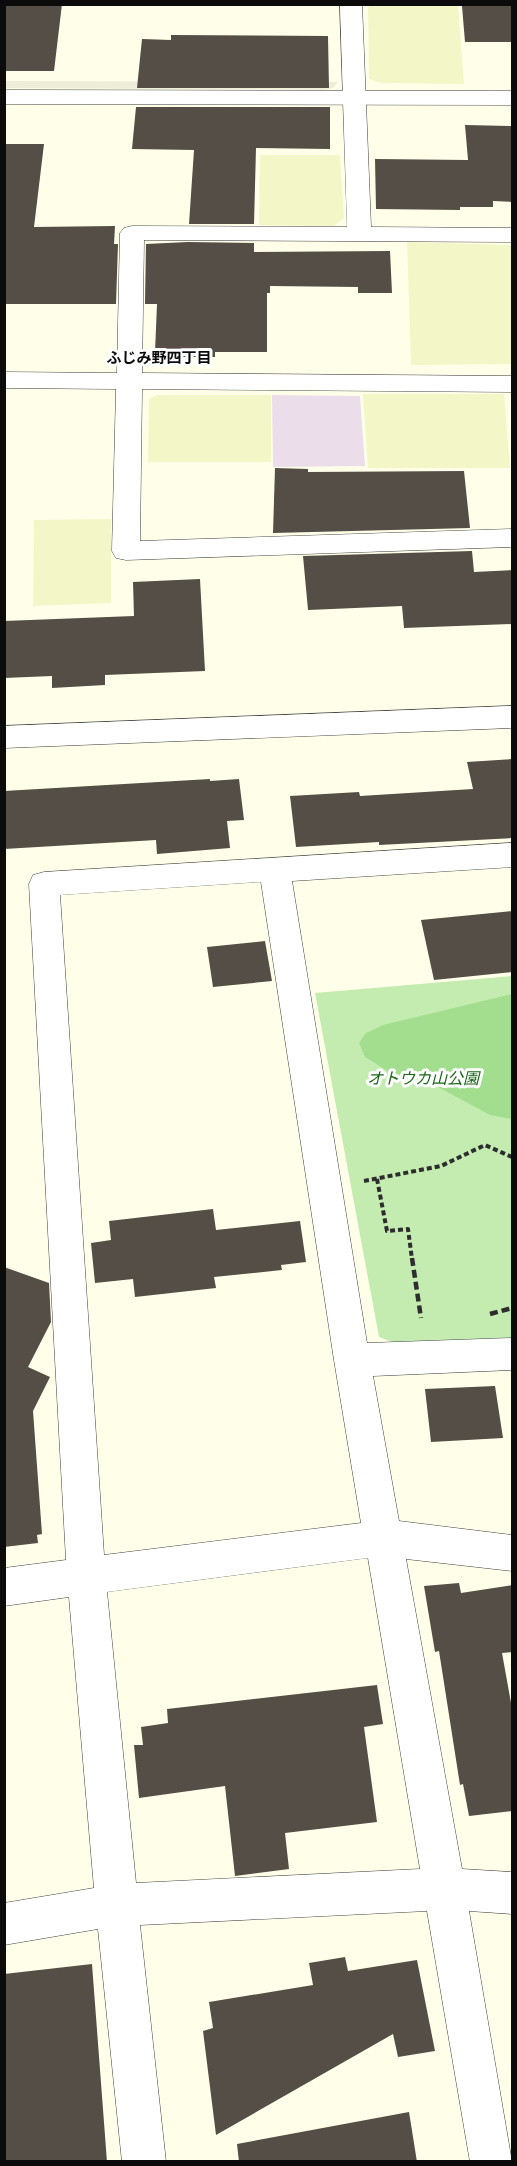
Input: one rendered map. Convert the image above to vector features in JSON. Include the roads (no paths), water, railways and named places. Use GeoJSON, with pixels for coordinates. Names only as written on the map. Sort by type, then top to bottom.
{"type":"FeatureCollection","features":[{"type":"Feature","properties":{"kind":"street"},"geometry":{"type":"LineString","coordinates":[[351,4],[359,234]]}},
{"type":"Feature","properties":{"kind":"street"},"geometry":{"type":"LineString","coordinates":[[4,97],[513,98]]}},
{"type":"Feature","properties":{"kind":"street"},"geometry":{"type":"LineString","coordinates":[[513,235],[132,233],[126,550],[513,538]]}},
{"type":"Feature","properties":{"kind":"street"},"geometry":{"type":"LineString","coordinates":[[4,380],[513,384]]}},
{"type":"Feature","properties":{"kind":"street"},"geometry":{"type":"LineString","coordinates":[[4,737],[513,717]]}},
{"type":"Feature","properties":{"kind":"street"},"geometry":{"type":"LineString","coordinates":[[144,2162],[86,1577],[44,884],[513,855]]}},
{"type":"Feature","properties":{"kind":"street"},"geometry":{"type":"LineString","coordinates":[[275,871],[352,1360],[492,2162]]}},
{"type":"Feature","properties":{"kind":"street"},"geometry":{"type":"LineString","coordinates":[[352,1360],[513,1354]]}},
{"type":"Feature","properties":{"kind":"street"},"geometry":{"type":"LineString","coordinates":[[4,1587],[384,1538],[513,1553]]}},
{"type":"Feature","properties":{"kind":"street"},"geometry":{"type":"LineString","coordinates":[[4,1924],[117,1905],[443,1889],[513,1893]]}},
{"type":"Feature","properties":{"kind":"district","name":"ふじみ野四丁目"},"geometry":{"type":"Point","coordinates":[159,357]}},
{"type":"Feature","properties":{"kind":"park label","name":"オトウカ山公園"},"geometry":{"type":"Point","coordinates":[423,1078]}}]}
